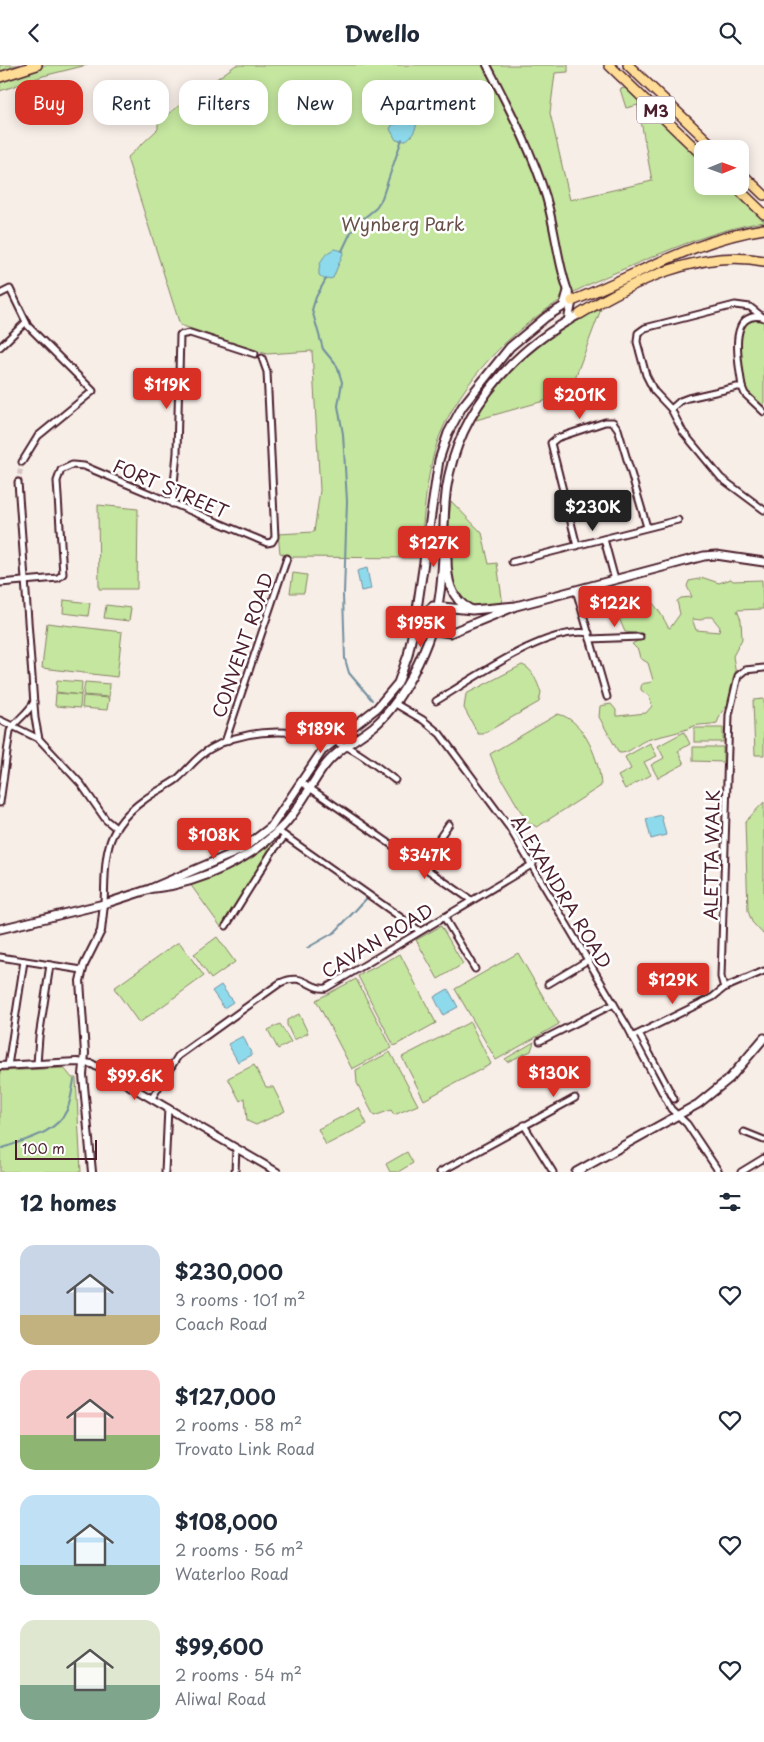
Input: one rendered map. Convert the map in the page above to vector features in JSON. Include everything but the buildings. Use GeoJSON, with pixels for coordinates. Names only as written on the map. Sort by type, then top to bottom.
{"type":"FeatureCollection","features":[{"type":"Feature","properties":{"kind":"highway"},"geometry":{"type":"LineString","coordinates":[[0,77],[38,65]]}},
{"type":"Feature","properties":{"kind":"highway","name":"M3"},"geometry":{"type":"LineString","coordinates":[[609,65],[694,147]]}},
{"type":"Feature","properties":{"kind":"highway","name":"M3"},"geometry":{"type":"LineString","coordinates":[[628,65],[707,140]]}},
{"type":"Feature","properties":{"kind":"highway"},"geometry":{"type":"LineString","coordinates":[[749,181],[764,195]]}},
{"type":"Feature","properties":{"kind":"highway"},"geometry":{"type":"LineString","coordinates":[[744,195],[763,213]]}},
{"type":"Feature","properties":{"kind":"highway"},"geometry":{"type":"LineString","coordinates":[[568,303],[693,249],[730,236],[764,229]]}},
{"type":"Feature","properties":{"kind":"highway"},"geometry":{"type":"LineString","coordinates":[[580,314],[642,282],[696,262],[740,258],[764,261]]}},
{"type":"Feature","properties":{"kind":"highway"},"geometry":{"type":"LineString","coordinates":[[568,303],[584,306],[600,302]]}},
{"type":"Feature","properties":{"kind":"main road"},"geometry":{"type":"LineString","coordinates":[[568,291],[568,321]]}},
{"type":"Feature","properties":{"kind":"main road"},"geometry":{"type":"LineString","coordinates":[[0,929],[104,904],[150,889],[250,845],[277,820],[318,756],[333,741],[371,713],[386,699],[398,683],[410,644],[439,460],[452,426],[472,393],[501,356],[521,337],[568,303]]}},
{"type":"Feature","properties":{"kind":"main road"},"geometry":{"type":"LineString","coordinates":[[150,889],[187,881],[229,865],[256,850],[278,831],[324,767],[345,746],[382,719],[394,703],[422,654],[432,629],[438,606],[448,479],[456,449],[467,423],[483,399],[518,358],[580,314]]}},
{"type":"Feature","properties":{"kind":"main road"},"geometry":{"type":"LineString","coordinates":[[444,537],[453,592],[459,603],[472,610]]}},
{"type":"Feature","properties":{"kind":"main road"},"geometry":{"type":"LineString","coordinates":[[419,618],[432,629],[444,633],[456,631],[516,606],[708,555],[764,562]]}},
{"type":"Feature","properties":{"kind":"main road"},"geometry":{"type":"LineString","coordinates":[[404,666],[412,654],[419,618],[420,586]]}},
{"type":"Feature","properties":{"kind":"main road"},"geometry":{"type":"LineString","coordinates":[[419,618],[429,608],[438,606],[472,610],[516,606]]}},
{"type":"Feature","properties":{"kind":"main road"},"geometry":{"type":"LineString","coordinates":[[576,1172],[678,1116],[722,1087],[764,1038]]}},
{"type":"Feature","properties":{"kind":"street"},"geometry":{"type":"LineString","coordinates":[[487,65],[525,141],[546,195],[568,291]]}},
{"type":"Feature","properties":{"kind":"street"},"geometry":{"type":"LineString","coordinates":[[0,294],[10,289],[26,322],[94,391],[38,435],[22,462]]}},
{"type":"Feature","properties":{"kind":"street"},"geometry":{"type":"LineString","coordinates":[[736,305],[746,311],[749,318]]}},
{"type":"Feature","properties":{"kind":"street"},"geometry":{"type":"LineString","coordinates":[[764,318],[750,307],[736,305],[645,328],[638,333],[637,342],[646,375],[654,391],[671,409],[683,432],[721,478],[764,509]]}},
{"type":"Feature","properties":{"kind":"street"},"geometry":{"type":"LineString","coordinates":[[764,318],[749,318],[741,327],[737,339],[742,387],[745,394],[764,412]]}},
{"type":"Feature","properties":{"kind":"street"},"geometry":{"type":"LineString","coordinates":[[0,347],[26,322]]}},
{"type":"Feature","properties":{"kind":"street"},"geometry":{"type":"LineString","coordinates":[[172,504],[177,453],[180,335],[185,332],[255,354]]}},
{"type":"Feature","properties":{"kind":"street","name":"FORT STREET"},"geometry":{"type":"LineString","coordinates":[[25,581],[58,579],[63,574],[57,481],[59,473],[64,468],[72,465],[84,466],[267,543],[272,542],[275,537],[268,372],[262,358]]}},
{"type":"Feature","properties":{"kind":"street"},"geometry":{"type":"LineString","coordinates":[[671,409],[680,401],[730,387],[742,387]]}},
{"type":"Feature","properties":{"kind":"street"},"geometry":{"type":"LineString","coordinates":[[577,546],[551,443],[556,438],[605,422],[613,423],[618,429],[647,527]]}},
{"type":"Feature","properties":{"kind":"street"},"geometry":{"type":"LineString","coordinates":[[18,482],[34,702],[39,739]]}},
{"type":"Feature","properties":{"kind":"street"},"geometry":{"type":"LineString","coordinates":[[512,563],[678,520]]}},
{"type":"Feature","properties":{"kind":"street"},"geometry":{"type":"LineString","coordinates":[[604,539],[615,580]]}},
{"type":"Feature","properties":{"kind":"street","name":"CONVENT ROAD"},"geometry":{"type":"LineString","coordinates":[[225,742],[287,558]]}},
{"type":"Feature","properties":{"kind":"street"},"geometry":{"type":"LineString","coordinates":[[0,583],[25,581]]}},
{"type":"Feature","properties":{"kind":"street"},"geometry":{"type":"LineString","coordinates":[[576,590],[607,697]]}},
{"type":"Feature","properties":{"kind":"street"},"geometry":{"type":"LineString","coordinates":[[436,701],[534,645],[574,632],[589,636],[640,637]]}},
{"type":"Feature","properties":{"kind":"street","name":"ALETTA WALK"},"geometry":{"type":"LineString","coordinates":[[724,988],[721,977],[728,722],[738,676],[746,670],[764,668]]}},
{"type":"Feature","properties":{"kind":"street"},"geometry":{"type":"LineString","coordinates":[[0,803],[13,726],[15,721],[26,715],[34,702]]}},
{"type":"Feature","properties":{"kind":"street","name":"ALEXANDRA ROAD"},"geometry":{"type":"LineString","coordinates":[[394,703],[429,724],[448,743],[496,809],[532,863],[614,1004],[671,1109],[687,1124],[719,1172]]}},
{"type":"Feature","properties":{"kind":"street"},"geometry":{"type":"LineString","coordinates":[[0,720],[39,739],[82,784],[106,820],[116,829]]}},
{"type":"Feature","properties":{"kind":"street"},"geometry":{"type":"LineString","coordinates":[[92,1172],[83,1075],[80,986],[82,970],[102,931],[106,850],[116,829],[138,805],[175,781],[210,749],[225,742],[265,733],[307,733],[333,741],[345,746],[396,780]]}},
{"type":"Feature","properties":{"kind":"street"},"geometry":{"type":"LineString","coordinates":[[301,782],[471,900]]}},
{"type":"Feature","properties":{"kind":"street"},"geometry":{"type":"LineString","coordinates":[[422,865],[449,824]]}},
{"type":"Feature","properties":{"kind":"street"},"geometry":{"type":"LineString","coordinates":[[278,831],[420,931]]}},
{"type":"Feature","properties":{"kind":"street"},"geometry":{"type":"LineString","coordinates":[[226,926],[272,852],[285,836]]}},
{"type":"Feature","properties":{"kind":"street","name":"CAVAN ROAD"},"geometry":{"type":"LineString","coordinates":[[152,1098],[178,1056],[280,983],[296,979],[304,980],[319,988],[326,988],[532,863]]}},
{"type":"Feature","properties":{"kind":"street"},"geometry":{"type":"LineString","coordinates":[[444,917],[475,969]]}},
{"type":"Feature","properties":{"kind":"street"},"geometry":{"type":"LineString","coordinates":[[0,957],[82,970]]}},
{"type":"Feature","properties":{"kind":"street"},"geometry":{"type":"LineString","coordinates":[[548,985],[588,960]]}},
{"type":"Feature","properties":{"kind":"street"},"geometry":{"type":"LineString","coordinates":[[8,1066],[24,961]]}},
{"type":"Feature","properties":{"kind":"street"},"geometry":{"type":"LineString","coordinates":[[37,1064],[39,1037],[50,965]]}},
{"type":"Feature","properties":{"kind":"street"},"geometry":{"type":"LineString","coordinates":[[632,1037],[713,997],[724,988],[764,971]]}},
{"type":"Feature","properties":{"kind":"street"},"geometry":{"type":"LineString","coordinates":[[540,1041],[614,1004]]}},
{"type":"Feature","properties":{"kind":"street"},"geometry":{"type":"LineString","coordinates":[[639,1034],[674,1099]]}},
{"type":"Feature","properties":{"kind":"street"},"geometry":{"type":"LineString","coordinates":[[640,1051],[646,1047]]}},
{"type":"Feature","properties":{"kind":"street"},"geometry":{"type":"LineString","coordinates":[[644,1060],[651,1056]]}},
{"type":"Feature","properties":{"kind":"street"},"geometry":{"type":"LineString","coordinates":[[0,1066],[92,1064],[277,1172]]}},
{"type":"Feature","properties":{"kind":"street"},"geometry":{"type":"LineString","coordinates":[[659,1087],[666,1083]]}},
{"type":"Feature","properties":{"kind":"street"},"geometry":{"type":"LineString","coordinates":[[440,1172],[574,1098]]}},
{"type":"Feature","properties":{"kind":"street"},"geometry":{"type":"LineString","coordinates":[[165,1172],[168,1108]]}},
{"type":"Feature","properties":{"kind":"street"},"geometry":{"type":"LineString","coordinates":[[524,1125],[553,1172]]}},
{"type":"Feature","properties":{"kind":"street"},"geometry":{"type":"LineString","coordinates":[[744,1132],[764,1140]]}},
{"type":"Feature","properties":{"kind":"street"},"geometry":{"type":"LineString","coordinates":[[235,1172],[236,1148]]}},
{"type":"Feature","properties":{"kind":"street"},"geometry":{"type":"LineString","coordinates":[[741,1172],[764,1158]]}},
{"type":"Feature","properties":{"kind":"green space"},"geometry":{"type":"Polygon","coordinates":[[[0,65],[87,65],[32,80],[15,80],[15,86],[0,91],[0,65]]]}},
{"type":"Feature","properties":{"kind":"green space","name":"Wynberg Park"},"geometry":{"type":"Polygon","coordinates":[[[236,65],[568,65],[568,72],[555,73],[550,113],[570,200],[652,181],[638,105],[626,108],[620,89],[625,88],[694,154],[694,195],[738,195],[764,218],[764,222],[733,228],[703,237],[659,254],[576,291],[536,317],[499,349],[467,386],[454,407],[437,443],[426,492],[419,558],[291,557],[280,553],[278,534],[314,532],[320,490],[312,351],[267,354],[180,325],[127,158],[158,129],[158,125],[169,125],[169,113],[179,106],[179,125],[268,125],[268,80],[215,80],[236,65]]]}},
{"type":"Feature","properties":{"kind":"green space"},"geometry":{"type":"Polygon","coordinates":[[[601,309],[569,394],[476,420],[497,386],[530,354],[566,328],[601,309]]]}},
{"type":"Feature","properties":{"kind":"green space"},"geometry":{"type":"Polygon","coordinates":[[[752,317],[764,318],[764,412],[745,396],[739,365],[738,354],[741,335],[752,317]]]}},
{"type":"Feature","properties":{"kind":"green space"},"geometry":{"type":"Polygon","coordinates":[[[451,501],[482,533],[489,564],[497,563],[503,605],[468,605],[460,598],[454,587],[450,573],[448,541],[451,501]]]}},
{"type":"Feature","properties":{"kind":"green space"},"geometry":{"type":"Polygon","coordinates":[[[98,505],[138,509],[137,589],[99,589],[98,505]]]}},
{"type":"Feature","properties":{"kind":"green space"},"geometry":{"type":"Polygon","coordinates":[[[293,573],[307,575],[304,593],[290,593],[293,573]]]}},
{"type":"Feature","properties":{"kind":"green space"},"geometry":{"type":"Polygon","coordinates":[[[704,578],[719,583],[731,579],[733,581],[762,580],[763,609],[737,610],[741,620],[742,639],[733,656],[736,675],[730,702],[721,713],[717,723],[694,726],[647,740],[627,752],[619,753],[599,717],[600,706],[611,704],[616,710],[616,716],[646,713],[652,706],[649,696],[641,690],[641,687],[643,684],[653,680],[648,663],[640,658],[638,650],[632,644],[641,639],[641,634],[625,632],[618,616],[611,608],[611,598],[616,596],[626,598],[631,589],[639,589],[648,597],[670,628],[680,614],[677,601],[681,598],[692,597],[687,586],[689,581],[704,578]],[[705,617],[701,620],[692,619],[696,630],[719,632],[720,627],[712,617],[705,617]]]}},
{"type":"Feature","properties":{"kind":"green space"},"geometry":{"type":"Polygon","coordinates":[[[64,600],[90,603],[88,616],[63,613],[64,600]]]}},
{"type":"Feature","properties":{"kind":"green space"},"geometry":{"type":"Polygon","coordinates":[[[106,605],[131,608],[129,621],[104,618],[106,605]]]}},
{"type":"Feature","properties":{"kind":"green space"},"geometry":{"type":"Polygon","coordinates":[[[47,623],[122,632],[117,677],[42,668],[47,623]]]}},
{"type":"Feature","properties":{"kind":"green space"},"geometry":{"type":"Polygon","coordinates":[[[522,665],[532,672],[536,680],[541,692],[539,702],[483,734],[478,734],[464,708],[466,694],[522,665]]]}},
{"type":"Feature","properties":{"kind":"green space"},"geometry":{"type":"Polygon","coordinates":[[[57,680],[82,682],[81,695],[56,692],[57,680]]]}},
{"type":"Feature","properties":{"kind":"green space"},"geometry":{"type":"Polygon","coordinates":[[[85,682],[110,684],[109,697],[83,695],[85,682]]]}},
{"type":"Feature","properties":{"kind":"green space"},"geometry":{"type":"Polygon","coordinates":[[[56,693],[81,695],[80,708],[55,706],[56,693]]]}},
{"type":"Feature","properties":{"kind":"green space"},"geometry":{"type":"Polygon","coordinates":[[[83,696],[109,698],[107,710],[82,708],[83,696]]]}},
{"type":"Feature","properties":{"kind":"green space"},"geometry":{"type":"Polygon","coordinates":[[[764,699],[764,755],[755,755],[753,700],[764,699]]]}},
{"type":"Feature","properties":{"kind":"green space"},"geometry":{"type":"Polygon","coordinates":[[[558,714],[576,724],[589,743],[598,765],[601,786],[537,827],[527,822],[496,769],[490,754],[558,714]]]}},
{"type":"Feature","properties":{"kind":"green space"},"geometry":{"type":"Polygon","coordinates":[[[694,728],[723,728],[723,742],[694,742],[694,728]]]}},
{"type":"Feature","properties":{"kind":"green space"},"geometry":{"type":"Polygon","coordinates":[[[684,732],[690,744],[678,751],[684,764],[658,778],[651,765],[664,758],[658,746],[684,732]]]}},
{"type":"Feature","properties":{"kind":"green space"},"geometry":{"type":"Polygon","coordinates":[[[650,743],[657,756],[644,762],[651,775],[625,789],[618,776],[631,769],[625,757],[650,743]]]}},
{"type":"Feature","properties":{"kind":"green space"},"geometry":{"type":"Polygon","coordinates":[[[693,747],[723,747],[723,762],[693,761],[693,747]]]}},
{"type":"Feature","properties":{"kind":"green space"},"geometry":{"type":"Polygon","coordinates":[[[764,802],[764,935],[752,922],[748,911],[745,822],[764,802]]]}},
{"type":"Feature","properties":{"kind":"green space"},"geometry":{"type":"Polygon","coordinates":[[[271,844],[272,846],[221,927],[190,884],[235,867],[271,844]]]}},
{"type":"Feature","properties":{"kind":"green space"},"geometry":{"type":"Polygon","coordinates":[[[441,926],[463,964],[438,979],[416,940],[441,926]]]}},
{"type":"Feature","properties":{"kind":"green space"},"geometry":{"type":"Polygon","coordinates":[[[217,937],[235,962],[211,979],[194,954],[217,937]]]}},
{"type":"Feature","properties":{"kind":"green space"},"geometry":{"type":"Polygon","coordinates":[[[177,943],[180,943],[204,976],[139,1023],[114,988],[177,943]]]}},
{"type":"Feature","properties":{"kind":"green space"},"geometry":{"type":"Polygon","coordinates":[[[518,953],[559,1024],[496,1060],[455,989],[518,953]]]}},
{"type":"Feature","properties":{"kind":"green space"},"geometry":{"type":"Polygon","coordinates":[[[400,954],[436,1023],[394,1046],[358,976],[400,954]]]}},
{"type":"Feature","properties":{"kind":"green space"},"geometry":{"type":"Polygon","coordinates":[[[356,979],[392,1048],[352,1069],[316,1000],[356,979]]]}},
{"type":"Feature","properties":{"kind":"green space"},"geometry":{"type":"Polygon","coordinates":[[[299,1014],[308,1033],[294,1040],[287,1025],[287,1020],[299,1014]]]}},
{"type":"Feature","properties":{"kind":"green space"},"geometry":{"type":"Polygon","coordinates":[[[470,1022],[491,1064],[424,1100],[402,1057],[470,1022]]]}},
{"type":"Feature","properties":{"kind":"green space"},"geometry":{"type":"Polygon","coordinates":[[[280,1024],[291,1042],[278,1049],[268,1030],[280,1024]]]}},
{"type":"Feature","properties":{"kind":"green space"},"geometry":{"type":"Polygon","coordinates":[[[534,1042],[531,1051],[507,1062],[505,1059],[534,1042]]]}},
{"type":"Feature","properties":{"kind":"green space"},"geometry":{"type":"Polygon","coordinates":[[[390,1052],[418,1105],[394,1115],[391,1110],[374,1116],[357,1083],[356,1070],[390,1052]]]}},
{"type":"Feature","properties":{"kind":"green space"},"geometry":{"type":"Polygon","coordinates":[[[254,1065],[266,1087],[273,1087],[285,1111],[256,1125],[247,1121],[245,1098],[240,1101],[228,1078],[254,1065]]]}},
{"type":"Feature","properties":{"kind":"green space"},"geometry":{"type":"Polygon","coordinates":[[[64,1068],[72,1078],[76,1078],[81,1172],[0,1172],[0,1071],[64,1068]]]}},
{"type":"Feature","properties":{"kind":"green space"},"geometry":{"type":"Polygon","coordinates":[[[359,1108],[367,1124],[326,1145],[318,1129],[359,1108]]]}},
{"type":"Feature","properties":{"kind":"green space"},"geometry":{"type":"Polygon","coordinates":[[[407,1152],[413,1163],[398,1172],[390,1172],[386,1164],[407,1152]]]}},
{"type":"Feature","properties":{"kind":"water"},"geometry":{"type":"Polygon","coordinates":[[[392,125],[416,125],[411,136],[404,141],[396,140],[390,129],[392,125]]]}},
{"type":"Feature","properties":{"kind":"water"},"geometry":{"type":"Polygon","coordinates":[[[334,249],[344,251],[333,278],[325,280],[319,275],[320,263],[334,249]]]}},
{"type":"Feature","properties":{"kind":"water"},"geometry":{"type":"Polygon","coordinates":[[[367,568],[371,589],[361,591],[357,571],[367,568]]]}},
{"type":"Feature","properties":{"kind":"water"},"geometry":{"type":"Polygon","coordinates":[[[661,815],[666,835],[651,839],[646,819],[661,815]]]}},
{"type":"Feature","properties":{"kind":"water"},"geometry":{"type":"Polygon","coordinates":[[[221,985],[233,1002],[224,1008],[212,991],[221,985]]]}},
{"type":"Feature","properties":{"kind":"water"},"geometry":{"type":"Polygon","coordinates":[[[448,989],[458,1007],[443,1015],[434,997],[448,989]]]}},
{"type":"Feature","properties":{"kind":"water"},"geometry":{"type":"Polygon","coordinates":[[[243,1036],[252,1055],[238,1062],[228,1044],[243,1036]]]}},
{"type":"Feature","properties":{"kind":"waterway"},"geometry":{"type":"LineString","coordinates":[[342,251],[351,232],[359,222],[375,209],[382,198],[402,139]]}},
{"type":"Feature","properties":{"kind":"waterway"},"geometry":{"type":"LineString","coordinates":[[326,279],[316,297],[312,310],[323,349],[337,366],[342,382],[338,406],[343,434],[347,501],[344,593]]}},
{"type":"Feature","properties":{"kind":"waterway"},"geometry":{"type":"LineString","coordinates":[[343,595],[345,659],[349,673],[372,700]]}},
{"type":"Feature","properties":{"kind":"waterway"},"geometry":{"type":"LineString","coordinates":[[307,948],[335,932],[366,899]]}},
{"type":"Feature","properties":{"kind":"waterway"},"geometry":{"type":"LineString","coordinates":[[0,1149],[37,1135],[55,1125],[67,1110],[74,1080]]}},
{"type":"Feature","properties":{"kind":"tunnel"},"geometry":{"type":"LineString","coordinates":[[18,482],[22,462]]}}]}
